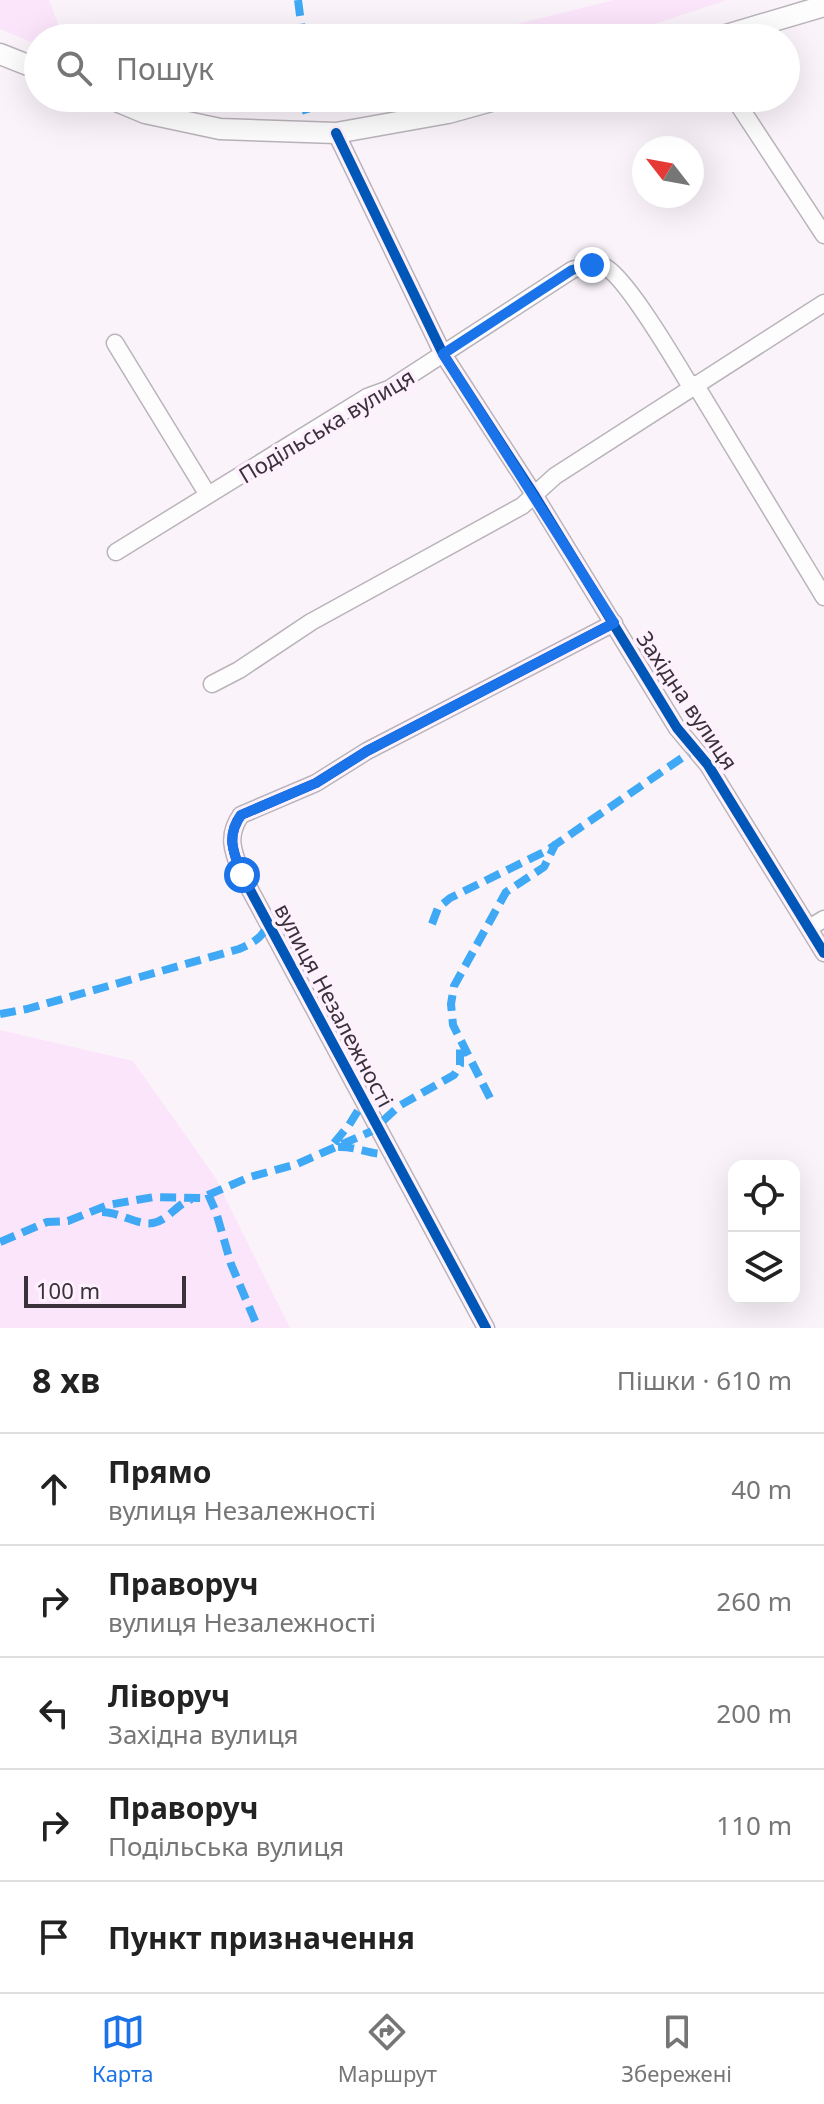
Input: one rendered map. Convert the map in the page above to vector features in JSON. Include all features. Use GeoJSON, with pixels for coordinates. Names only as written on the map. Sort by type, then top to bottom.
{"type":"FeatureCollection","features":[{"type":"Feature","properties":{"kind":"main road"},"geometry":{"type":"LineString","coordinates":[[763,24],[824,6]]}},
{"type":"Feature","properties":{"kind":"main road"},"geometry":{"type":"LineString","coordinates":[[0,54],[24,63]]}},
{"type":"Feature","properties":{"kind":"main road"},"geometry":{"type":"LineString","coordinates":[[143,112],[220,129],[336,133],[452,112]]}},
{"type":"Feature","properties":{"kind":"street"},"geometry":{"type":"LineString","coordinates":[[743,112],[824,235]]}},
{"type":"Feature","properties":{"kind":"street","name":"Західна вулиця"},"geometry":{"type":"LineString","coordinates":[[336,133],[443,354],[535,496],[677,728],[708,765],[817,923],[824,953]]}},
{"type":"Feature","properties":{"kind":"street","name":"Подільська вулиця"},"geometry":{"type":"LineString","coordinates":[[116,552],[367,397],[389,389],[572,270],[602,266],[621,279],[693,386],[824,597]]}},
{"type":"Feature","properties":{"kind":"street"},"geometry":{"type":"LineString","coordinates":[[212,684],[239,670],[311,622],[522,506],[555,476],[824,303]]}},
{"type":"Feature","properties":{"kind":"street"},"geometry":{"type":"LineString","coordinates":[[115,343],[208,495]]}},
{"type":"Feature","properties":{"kind":"street","name":"вулиця Незалежності"},"geometry":{"type":"LineString","coordinates":[[486,1328],[242,875],[231,847],[231,836],[241,815],[316,783],[367,751],[614,623]]}},
{"type":"Feature","properties":{"kind":"shaded area"},"geometry":{"type":"Polygon","coordinates":[[[0,0],[49,0],[58,24],[24,24],[24,39],[0,29],[0,0]]]}},
{"type":"Feature","properties":{"kind":"shaded area"},"geometry":{"type":"Polygon","coordinates":[[[614,0],[727,0],[655,24],[517,24],[614,0]]]}},
{"type":"Feature","properties":{"kind":"shaded area"},"geometry":{"type":"Polygon","coordinates":[[[0,1030],[133,1061],[215,1177],[290,1328],[0,1328],[0,1030]]]}},
{"type":"Feature","properties":{"kind":"marked path"},"geometry":{"type":"LineString","coordinates":[[298,0],[301,24]]}},
{"type":"Feature","properties":{"kind":"marked path"},"geometry":{"type":"LineString","coordinates":[[306,112],[308,118]]}},
{"type":"Feature","properties":{"kind":"marked path"},"geometry":{"type":"LineString","coordinates":[[432,924],[438,908],[450,898],[546,851],[695,749]]}},
{"type":"Feature","properties":{"kind":"marked path"},"geometry":{"type":"LineString","coordinates":[[490,1098],[453,1025],[451,1004],[454,986],[506,892],[544,867],[556,843]]}},
{"type":"Feature","properties":{"kind":"marked path"},"geometry":{"type":"LineString","coordinates":[[0,1014],[239,949],[257,939],[268,923]]}},
{"type":"Feature","properties":{"kind":"marked path"},"geometry":{"type":"LineString","coordinates":[[0,1242],[47,1222],[68,1221],[108,1205],[154,1197],[201,1198],[250,1177],[297,1164],[372,1131],[399,1106],[454,1075],[460,1065],[460,1042]]}},
{"type":"Feature","properties":{"kind":"marked path"},"geometry":{"type":"LineString","coordinates":[[334,1143],[364,1101]]}},
{"type":"Feature","properties":{"kind":"marked path"},"geometry":{"type":"LineString","coordinates":[[338,1147],[379,1154],[392,1153]]}},
{"type":"Feature","properties":{"kind":"marked path"},"geometry":{"type":"LineString","coordinates":[[208,1194],[231,1264],[258,1328]]}},
{"type":"Feature","properties":{"kind":"marked path"},"geometry":{"type":"LineString","coordinates":[[102,1212],[141,1223],[153,1223],[192,1199]]}},
{"type":"Feature","properties":{"kind":"cycle path"},"geometry":{"type":"LineString","coordinates":[[336,133],[443,354],[535,496],[677,728],[708,765],[824,953]]}},
{"type":"Feature","properties":{"kind":"cycle path"},"geometry":{"type":"LineString","coordinates":[[486,1328],[242,875],[232,837],[241,815],[316,783],[367,751],[614,623]]}},
{"type":"Feature","properties":{"kind":"route"},"geometry":{"type":"LineString","coordinates":[[242,875],[231,847],[234,825],[241,815],[316,783],[367,751],[589,633],[614,623],[443,354],[572,270],[592,265]]}}]}
